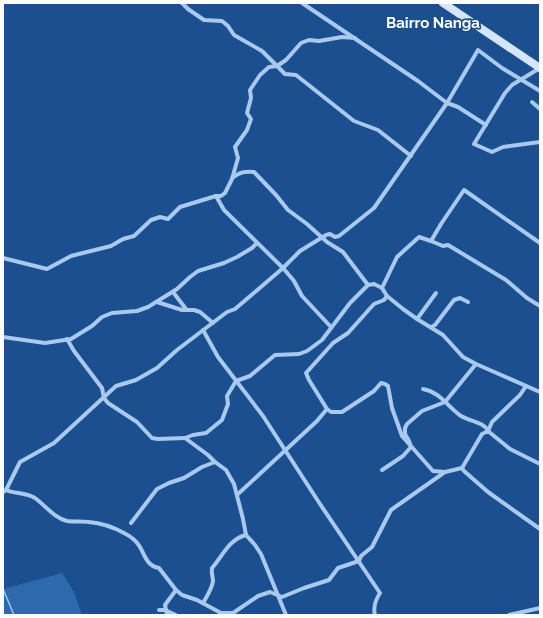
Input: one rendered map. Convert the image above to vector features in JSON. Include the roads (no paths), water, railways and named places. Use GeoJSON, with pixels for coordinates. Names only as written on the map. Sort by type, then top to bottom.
{"type":"FeatureCollection","features":[{"type":"Feature","properties":{"kind":"street"},"geometry":{"type":"LineString","coordinates":[[182,3],[204,20],[222,21],[228,26],[234,35],[262,51],[285,74],[296,75],[354,121],[378,130],[411,156]]}},
{"type":"Feature","properties":{"kind":"street"},"geometry":{"type":"LineString","coordinates":[[302,3],[418,81],[447,103],[458,107],[486,125]]}},
{"type":"Feature","properties":{"kind":"street"},"geometry":{"type":"LineString","coordinates":[[443,3],[540,68],[512,85],[505,93],[474,144],[492,152],[503,146],[540,142]]}},
{"type":"Feature","properties":{"kind":"street"},"geometry":{"type":"LineString","coordinates":[[3,258],[47,269],[71,256],[111,246],[123,239],[134,236],[151,220],[160,217],[168,219],[180,207],[216,196],[221,196],[225,193],[232,179],[238,158],[235,147],[247,130],[251,119],[247,113],[251,98],[250,90],[260,75],[269,67],[277,66],[286,60],[301,43],[309,40],[319,41],[342,37],[355,38]]}},
{"type":"Feature","properties":{"kind":"street"},"geometry":{"type":"LineString","coordinates":[[446,472],[391,510],[372,546],[361,556],[359,561],[338,568],[329,580],[282,596],[270,592],[258,596],[232,614],[221,613],[203,603],[182,595],[176,590],[159,568],[154,568],[145,559],[140,547],[133,539],[117,529],[100,524],[67,521],[53,514],[35,497],[26,494],[4,491],[20,462],[54,443],[116,386],[136,380],[157,368],[203,330],[228,312],[235,309],[284,268],[300,251],[321,237],[330,234],[335,237],[339,236],[374,208],[447,103],[478,50],[502,68],[540,91]]}},
{"type":"Feature","properties":{"kind":"street"},"geometry":{"type":"LineString","coordinates":[[532,102],[540,109]]}},
{"type":"Feature","properties":{"kind":"street"},"geometry":{"type":"LineString","coordinates":[[232,179],[238,173],[246,171],[254,172],[288,210],[321,237],[343,252],[368,285]]}},
{"type":"Feature","properties":{"kind":"street"},"geometry":{"type":"LineString","coordinates":[[430,241],[464,190],[540,243]]}},
{"type":"Feature","properties":{"kind":"street"},"geometry":{"type":"LineString","coordinates":[[216,196],[224,210],[284,268],[294,281],[302,296],[331,327]]}},
{"type":"Feature","properties":{"kind":"street"},"geometry":{"type":"LineString","coordinates":[[382,288],[397,257],[419,237],[443,246],[448,245],[506,280],[527,298],[540,306]]}},
{"type":"Feature","properties":{"kind":"street"},"geometry":{"type":"LineString","coordinates":[[3,338],[45,344],[71,339],[92,326],[102,317],[112,314],[137,311],[157,302],[173,292],[198,271],[238,257],[258,243]]}},
{"type":"Feature","properties":{"kind":"street"},"geometry":{"type":"LineString","coordinates":[[67,340],[102,388],[104,398],[108,403],[136,422],[152,438],[158,440],[184,438],[206,433],[222,420],[228,404],[227,396],[236,381],[250,376],[275,355],[298,354],[307,351],[322,340],[350,303],[368,285],[374,284],[382,288],[387,296],[417,319],[443,335],[462,357],[540,392]]}},
{"type":"Feature","properties":{"kind":"street"},"geometry":{"type":"LineString","coordinates":[[173,292],[186,309]]}},
{"type":"Feature","properties":{"kind":"street"},"geometry":{"type":"LineString","coordinates":[[417,319],[436,293]]}},
{"type":"Feature","properties":{"kind":"street"},"geometry":{"type":"LineString","coordinates":[[387,296],[384,300],[374,304],[348,333],[333,343],[306,373],[327,409],[331,412],[342,412],[374,390],[378,385],[385,384],[388,386],[392,408],[402,436],[433,471],[446,472],[462,468],[482,434],[488,431],[492,422],[520,395],[526,386]]}},
{"type":"Feature","properties":{"kind":"street"},"geometry":{"type":"LineString","coordinates":[[431,327],[436,325],[454,300],[460,298],[468,302]]}},
{"type":"Feature","properties":{"kind":"street"},"geometry":{"type":"LineString","coordinates":[[157,302],[182,310],[186,309],[200,312],[213,323]]}},
{"type":"Feature","properties":{"kind":"street"},"geometry":{"type":"LineString","coordinates":[[203,330],[218,357],[263,416],[320,504],[380,592],[376,600],[374,611],[375,615]]}},
{"type":"Feature","properties":{"kind":"street"},"geometry":{"type":"LineString","coordinates":[[411,447],[405,434],[407,424],[422,411],[445,402],[476,364]]}},
{"type":"Feature","properties":{"kind":"street"},"geometry":{"type":"LineString","coordinates":[[423,389],[437,394],[461,416],[487,428],[488,431],[510,449],[540,464]]}},
{"type":"Feature","properties":{"kind":"street"},"geometry":{"type":"LineString","coordinates":[[238,494],[285,449],[308,430],[327,409]]}},
{"type":"Feature","properties":{"kind":"street"},"geometry":{"type":"LineString","coordinates":[[184,438],[208,454],[215,462],[226,470],[238,494],[246,535],[261,554],[286,615]]}},
{"type":"Feature","properties":{"kind":"street"},"geometry":{"type":"LineString","coordinates":[[382,470],[403,456],[411,447]]}},
{"type":"Feature","properties":{"kind":"street"},"geometry":{"type":"LineString","coordinates":[[131,523],[157,489],[184,478],[202,467],[215,462]]}},
{"type":"Feature","properties":{"kind":"street"},"geometry":{"type":"LineString","coordinates":[[462,468],[488,492],[540,529]]}},
{"type":"Feature","properties":{"kind":"street"},"geometry":{"type":"LineString","coordinates":[[203,603],[210,591],[213,580],[211,573],[212,568],[236,539],[246,535]]}},
{"type":"Feature","properties":{"kind":"street"},"geometry":{"type":"LineString","coordinates":[[166,613],[165,605],[176,590]]}},
{"type":"Feature","properties":{"kind":"street"},"geometry":{"type":"LineString","coordinates":[[509,615],[540,608]]}},
{"type":"Feature","properties":{"kind":"street"},"geometry":{"type":"LineString","coordinates":[[159,610],[176,615]]}},
{"type":"Feature","properties":{"kind":"waterway"},"geometry":{"type":"LineString","coordinates":[[3,589],[14,615]]}},
{"type":"Feature","properties":{"kind":"district","name":"Bairro Nanga"},"geometry":{"type":"Point","coordinates":[433,23]}}]}
